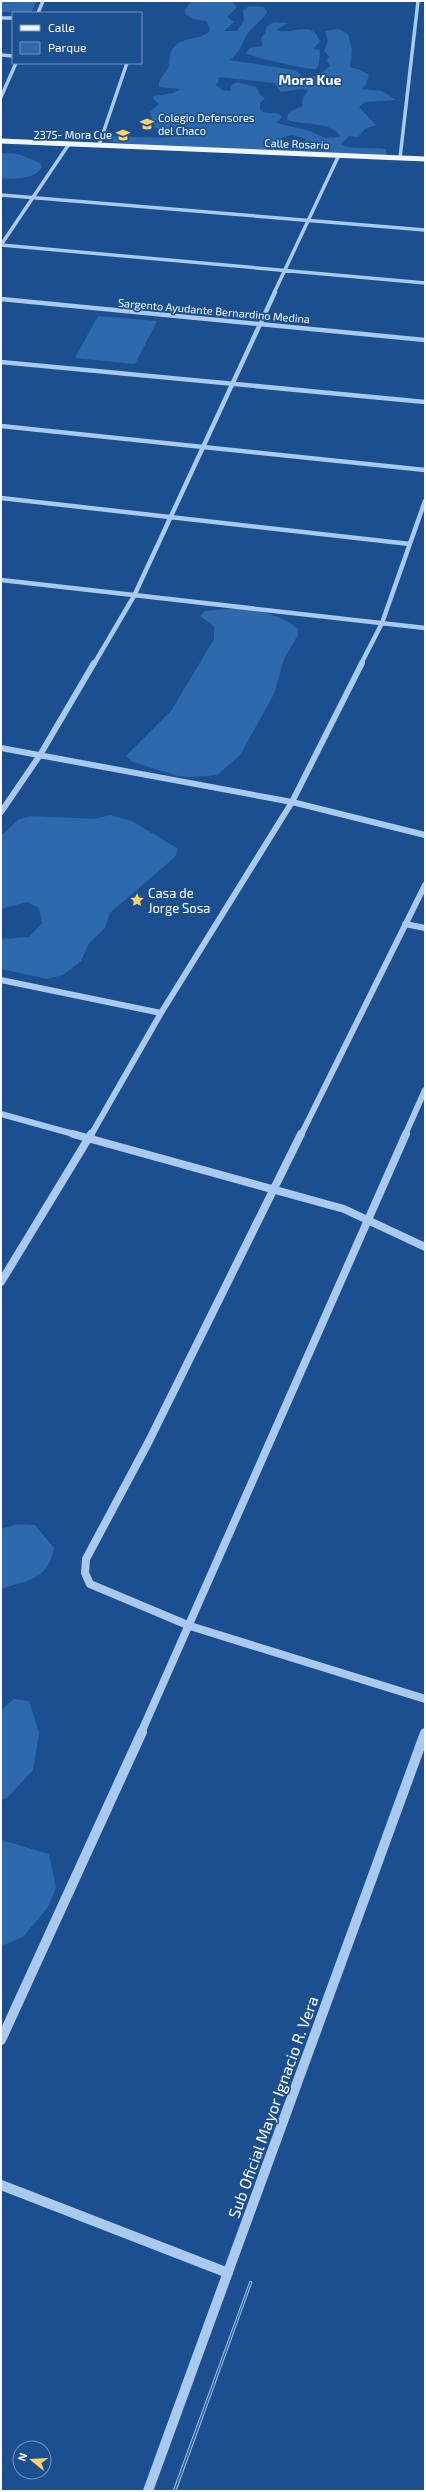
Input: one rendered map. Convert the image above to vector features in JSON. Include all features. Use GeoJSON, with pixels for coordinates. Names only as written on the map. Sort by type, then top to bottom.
{"type":"FeatureCollection","features":[{"type":"Feature","properties":{"kind":"main road","name":"Calle Rosario"},"geometry":{"type":"LineString","coordinates":[[1,141],[425,159]]}},
{"type":"Feature","properties":{"kind":"street"},"geometry":{"type":"LineString","coordinates":[[38,12],[43,1]]}},
{"type":"Feature","properties":{"kind":"street"},"geometry":{"type":"LineString","coordinates":[[400,158],[418,1]]}},
{"type":"Feature","properties":{"kind":"street"},"geometry":{"type":"LineString","coordinates":[[1,18],[12,18]]}},
{"type":"Feature","properties":{"kind":"street"},"geometry":{"type":"LineString","coordinates":[[1,55],[12,56]]}},
{"type":"Feature","properties":{"kind":"street"},"geometry":{"type":"LineString","coordinates":[[1,95],[16,64]]}},
{"type":"Feature","properties":{"kind":"street"},"geometry":{"type":"LineString","coordinates":[[98,145],[127,64]]}},
{"type":"Feature","properties":{"kind":"street"},"geometry":{"type":"LineString","coordinates":[[69,144],[1,245],[425,284]]}},
{"type":"Feature","properties":{"kind":"street"},"geometry":{"type":"LineString","coordinates":[[1,812],[40,755],[134,596],[202,446],[339,155]]}},
{"type":"Feature","properties":{"kind":"street"},"geometry":{"type":"LineString","coordinates":[[1,195],[425,230]]}},
{"type":"Feature","properties":{"kind":"street","name":"Sargento Ayudante Bernardino Medina"},"geometry":{"type":"LineString","coordinates":[[1,299],[425,340]]}},
{"type":"Feature","properties":{"kind":"street"},"geometry":{"type":"LineString","coordinates":[[1,362],[425,402]]}},
{"type":"Feature","properties":{"kind":"street"},"geometry":{"type":"LineString","coordinates":[[1,426],[425,470]]}},
{"type":"Feature","properties":{"kind":"street"},"geometry":{"type":"LineString","coordinates":[[1,498],[410,544]]}},
{"type":"Feature","properties":{"kind":"street"},"geometry":{"type":"LineString","coordinates":[[1,1282],[89,1138],[162,1013],[292,802],[382,623],[425,501]]}},
{"type":"Feature","properties":{"kind":"street"},"geometry":{"type":"LineString","coordinates":[[1,580],[425,628]]}},
{"type":"Feature","properties":{"kind":"street"},"geometry":{"type":"LineString","coordinates":[[1,748],[292,802],[425,835]]}},
{"type":"Feature","properties":{"kind":"street"},"geometry":{"type":"LineString","coordinates":[[425,885],[149,1441],[86,1559],[85,1573],[90,1584],[190,1626],[425,1699]]}},
{"type":"Feature","properties":{"kind":"street"},"geometry":{"type":"LineString","coordinates":[[406,924],[425,928]]}},
{"type":"Feature","properties":{"kind":"street"},"geometry":{"type":"LineString","coordinates":[[1,980],[162,1013]]}},
{"type":"Feature","properties":{"kind":"street"},"geometry":{"type":"LineString","coordinates":[[1,2040],[190,1626],[425,1090]]}},
{"type":"Feature","properties":{"kind":"street"},"geometry":{"type":"LineString","coordinates":[[1,1114],[344,1209],[425,1247]]}},
{"type":"Feature","properties":{"kind":"street","name":"Sub Oficial Mayor Ignacio R. Vera"},"geometry":{"type":"LineString","coordinates":[[148,2491],[425,1733]]}},
{"type":"Feature","properties":{"kind":"street"},"geometry":{"type":"LineString","coordinates":[[1,2185],[228,2273]]}},
{"type":"Feature","properties":{"kind":"green space"},"geometry":{"type":"Polygon","coordinates":[[[1,1],[37,1],[32,12],[1,12],[1,1]]]}},
{"type":"Feature","properties":{"kind":"green space"},"geometry":{"type":"Polygon","coordinates":[[[191,1],[232,2],[237,7],[227,17],[234,22],[224,31],[237,31],[244,21],[243,11],[249,6],[264,7],[267,12],[248,33],[237,52],[229,60],[295,70],[302,76],[318,76],[330,66],[327,61],[329,56],[324,51],[328,41],[325,31],[339,29],[348,34],[352,50],[350,67],[358,69],[369,75],[366,84],[362,89],[382,91],[396,100],[365,102],[359,107],[376,125],[365,129],[358,137],[349,136],[341,144],[355,148],[386,149],[387,156],[142,145],[96,140],[111,137],[165,137],[176,136],[184,133],[155,128],[150,112],[159,104],[153,98],[154,96],[173,93],[181,89],[159,87],[161,79],[168,68],[170,54],[174,47],[178,43],[200,37],[210,31],[207,21],[193,19],[186,15],[185,10],[191,1]],[[218,77],[219,80],[216,85],[222,90],[230,91],[232,85],[237,82],[256,87],[260,95],[265,98],[260,103],[260,109],[262,112],[279,114],[282,117],[276,123],[310,131],[325,138],[340,137],[337,132],[325,126],[287,120],[288,113],[302,106],[303,97],[308,91],[303,89],[281,92],[274,83],[218,77]],[[292,135],[278,139],[288,146],[303,148],[298,144],[303,144],[306,139],[292,135]]]}},
{"type":"Feature","properties":{"kind":"green space"},"geometry":{"type":"Polygon","coordinates":[[[274,22],[288,23],[276,30],[286,31],[308,29],[316,34],[321,41],[313,49],[320,50],[319,64],[316,69],[280,63],[246,53],[250,48],[263,46],[261,38],[265,33],[267,26],[274,22]]]}},
{"type":"Feature","properties":{"kind":"green space"},"geometry":{"type":"Polygon","coordinates":[[[1,153],[18,154],[40,163],[42,167],[35,174],[24,178],[1,179],[1,153]]]}},
{"type":"Feature","properties":{"kind":"green space"},"geometry":{"type":"Polygon","coordinates":[[[98,316],[157,321],[135,364],[75,358],[98,316]]]}},
{"type":"Feature","properties":{"kind":"green space"},"geometry":{"type":"Polygon","coordinates":[[[240,608],[263,612],[285,620],[298,629],[298,635],[284,659],[274,694],[240,755],[217,775],[191,777],[178,776],[133,762],[126,756],[171,711],[214,639],[214,626],[200,616],[205,611],[240,608]]]}},
{"type":"Feature","properties":{"kind":"green space"},"geometry":{"type":"Polygon","coordinates":[[[110,815],[132,821],[178,849],[175,857],[110,913],[105,928],[89,943],[81,961],[63,975],[47,979],[1,969],[1,939],[29,937],[42,923],[39,908],[27,902],[1,909],[1,836],[18,820],[30,816],[95,819],[110,815]]]}},
{"type":"Feature","properties":{"kind":"green space"},"geometry":{"type":"Polygon","coordinates":[[[18,1524],[35,1525],[54,1548],[51,1559],[42,1573],[28,1581],[1,1589],[1,1529],[18,1524]]]}},
{"type":"Feature","properties":{"kind":"green space"},"geometry":{"type":"Polygon","coordinates":[[[14,1699],[29,1701],[39,1733],[33,1770],[7,1798],[1,1800],[1,1710],[14,1699]]]}},
{"type":"Feature","properties":{"kind":"green space"},"geometry":{"type":"Polygon","coordinates":[[[1,1840],[49,1854],[56,1888],[48,1907],[23,1937],[1,1946],[1,1840]]]}},
{"type":"Feature","properties":{"kind":"shaded area"},"geometry":{"type":"Polygon","coordinates":[[[250,2281],[252,2282],[176,2491],[173,2491],[250,2281]]]}},
{"type":"Feature","properties":{"kind":"place","name":"Colegio Defensores del Chaco"},"geometry":{"type":"Point","coordinates":[147,124]}},
{"type":"Feature","properties":{"kind":"place","name":"2375- Mora Cue"},"geometry":{"type":"Point","coordinates":[123,135]}},
{"type":"Feature","properties":{"kind":"place","name":"Casa de Jorge Sosa"},"geometry":{"type":"Point","coordinates":[137,900]}},
{"type":"Feature","properties":{"kind":"district","name":"Mora Kue"},"geometry":{"type":"Point","coordinates":[310,80]}}]}
